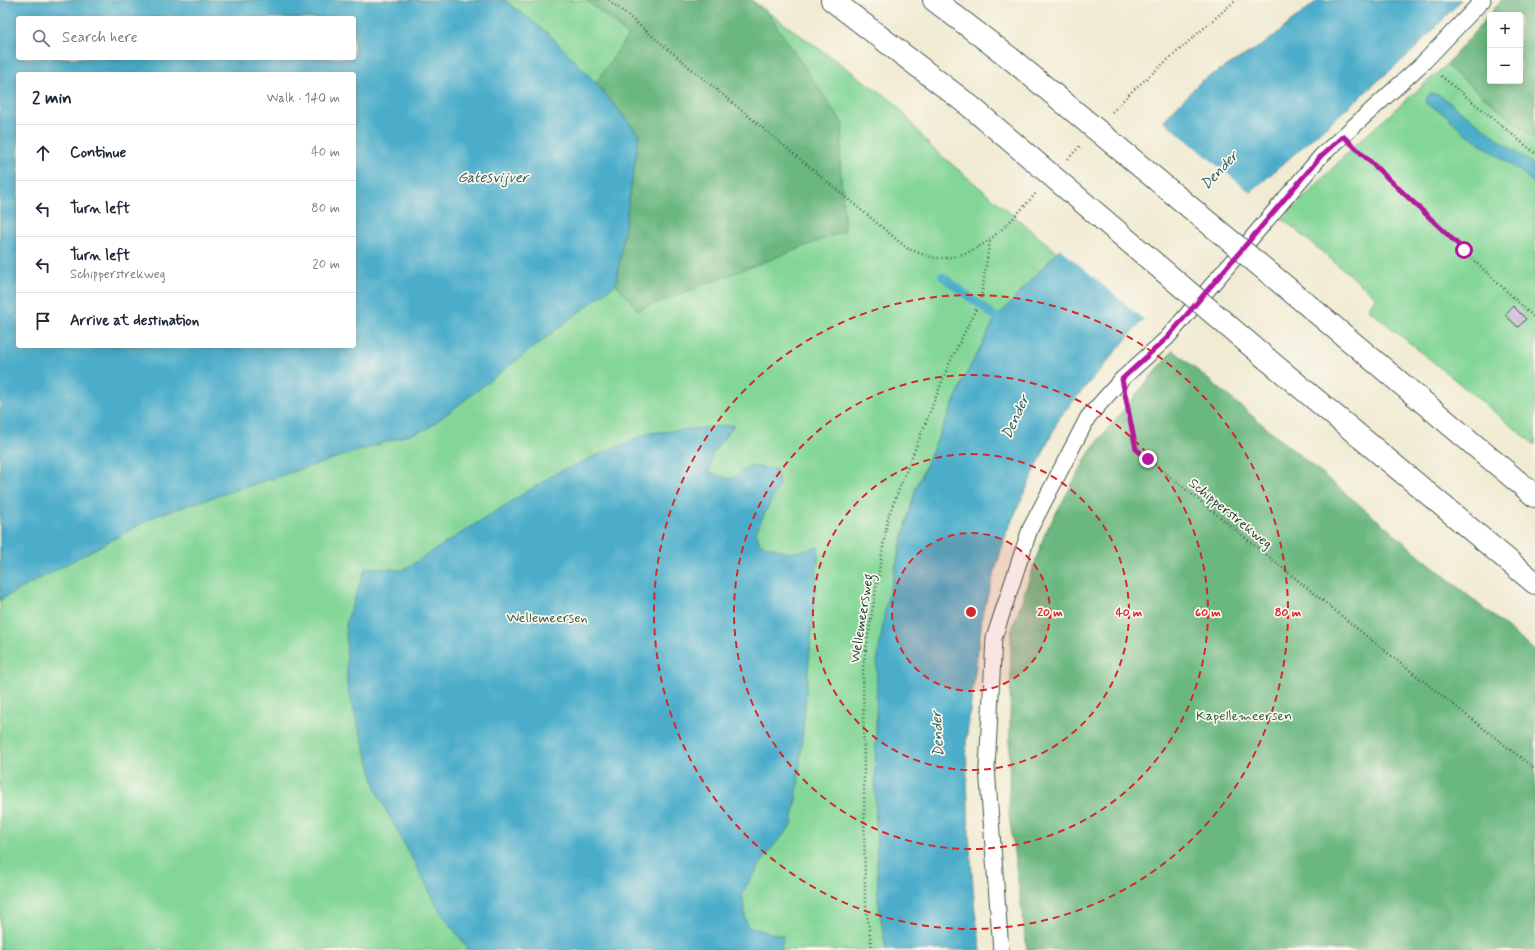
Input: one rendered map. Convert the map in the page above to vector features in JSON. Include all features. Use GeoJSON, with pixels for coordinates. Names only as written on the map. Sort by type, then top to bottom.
{"type":"FeatureCollection","features":[{"type":"Feature","properties":{"kind":"highway"},"geometry":{"type":"LineString","coordinates":[[832,0],[971,107],[1267,359],[1535,583]]}},
{"type":"Feature","properties":{"kind":"highway"},"geometry":{"type":"LineString","coordinates":[[934,0],[1010,58],[1535,496]]}},
{"type":"Feature","properties":{"kind":"lane"},"geometry":{"type":"LineString","coordinates":[[1001,950],[987,768],[994,638],[1030,529],[1088,417],[1122,379],[1167,338],[1321,156],[1424,62],[1483,0]]}},
{"type":"Feature","properties":{"kind":"path"},"geometry":{"type":"LineString","coordinates":[[609,0],[908,249],[940,259],[970,252],[990,240],[1040,189]]}},
{"type":"Feature","properties":{"kind":"path"},"geometry":{"type":"LineString","coordinates":[[1109,115],[1130,92],[1236,0]]}},
{"type":"Feature","properties":{"kind":"path"},"geometry":{"type":"LineString","coordinates":[[1424,62],[1535,153]]}},
{"type":"Feature","properties":{"kind":"path"},"geometry":{"type":"LineString","coordinates":[[1343,136],[1535,318]]}},
{"type":"Feature","properties":{"kind":"path"},"geometry":{"type":"LineString","coordinates":[[1066,161],[1082,143]]}},
{"type":"Feature","properties":{"kind":"path"},"geometry":{"type":"LineString","coordinates":[[981,298],[990,240]]}},
{"type":"Feature","properties":{"kind":"path","name":"Wellemeersweg"},"geometry":{"type":"LineString","coordinates":[[872,950],[865,899],[863,667],[888,516],[949,364],[976,307]]}},
{"type":"Feature","properties":{"kind":"path","name":"Schipperstrekweg"},"geometry":{"type":"LineString","coordinates":[[1122,379],[1136,449],[1370,639],[1535,769]]}},
{"type":"Feature","properties":{"kind":"green space","name":"Wellemeersen"},"geometry":{"type":"Polygon","coordinates":[[[0,0],[751,0],[895,103],[931,147],[1057,252],[994,321],[966,375],[916,488],[901,543],[885,610],[875,786],[878,899],[886,950],[0,950],[0,0]]]}},
{"type":"Feature","properties":{"kind":"green space"},"geometry":{"type":"Polygon","coordinates":[[[586,0],[751,0],[767,12],[843,124],[840,163],[845,231],[638,310],[616,284],[639,135],[596,83],[628,35],[586,0]]]}},
{"type":"Feature","properties":{"kind":"green space"},"geometry":{"type":"Polygon","coordinates":[[[1502,0],[1535,0],[1535,139],[1446,65],[1487,17],[1487,84],[1523,84],[1523,12],[1492,12],[1502,0]]]}},
{"type":"Feature","properties":{"kind":"green space"},"geometry":{"type":"Polygon","coordinates":[[[1446,65],[1535,139],[1535,445],[1368,309],[1376,297],[1283,219],[1353,147],[1446,65]]]}},
{"type":"Feature","properties":{"kind":"green space","name":"Kapellemeersen"},"geometry":{"type":"Polygon","coordinates":[[[1173,350],[1535,651],[1535,950],[1027,950],[1009,814],[1011,632],[1045,533],[1092,448],[1173,350]]]}},
{"type":"Feature","properties":{"kind":"water","name":"Gatesvijver"},"geometry":{"type":"Polygon","coordinates":[[[0,0],[504,0],[548,33],[596,83],[639,135],[616,284],[427,429],[158,515],[0,600],[0,0]]]}},
{"type":"Feature","properties":{"kind":"water","name":"Dender"},"geometry":{"type":"Polygon","coordinates":[[[1318,0],[1461,0],[1416,48],[1254,189],[1059,418],[1007,531],[983,611],[966,742],[969,834],[975,912],[981,950],[886,950],[878,899],[875,786],[877,663],[885,610],[916,488],[966,375],[994,321],[1057,252],[1168,116],[1201,81],[1264,44],[1318,0]]]}},
{"type":"Feature","properties":{"kind":"water"},"geometry":{"type":"Polygon","coordinates":[[[1429,94],[1438,94],[1535,166],[1535,184],[1521,172],[1461,130],[1446,115],[1425,103],[1429,94]]]}},
{"type":"Feature","properties":{"kind":"water"},"geometry":{"type":"Polygon","coordinates":[[[734,425],[712,454],[709,472],[731,479],[749,466],[776,469],[779,484],[756,532],[760,544],[791,553],[819,547],[798,786],[792,825],[770,850],[742,893],[747,927],[783,936],[781,950],[469,950],[440,911],[378,795],[347,686],[346,622],[366,567],[403,570],[556,473],[649,433],[734,425]]]}},
{"type":"Feature","properties":{"kind":"pier"},"geometry":{"type":"Polygon","coordinates":[[[1162,120],[1252,194],[1144,320],[1058,247],[1162,120]]]}},
{"type":"Feature","properties":{"kind":"building"},"geometry":{"type":"Polygon","coordinates":[[[1513,306],[1526,319],[1518,327],[1505,315],[1513,306]]]}},
{"type":"Feature","properties":{"kind":"waterway"},"geometry":{"type":"LineString","coordinates":[[942,276],[997,318]]}},
{"type":"Feature","properties":{"kind":"route"},"geometry":{"type":"LineString","coordinates":[[1148,459],[1136,449],[1122,379],[1167,338],[1321,156],[1343,136],[1464,250]]}}]}
